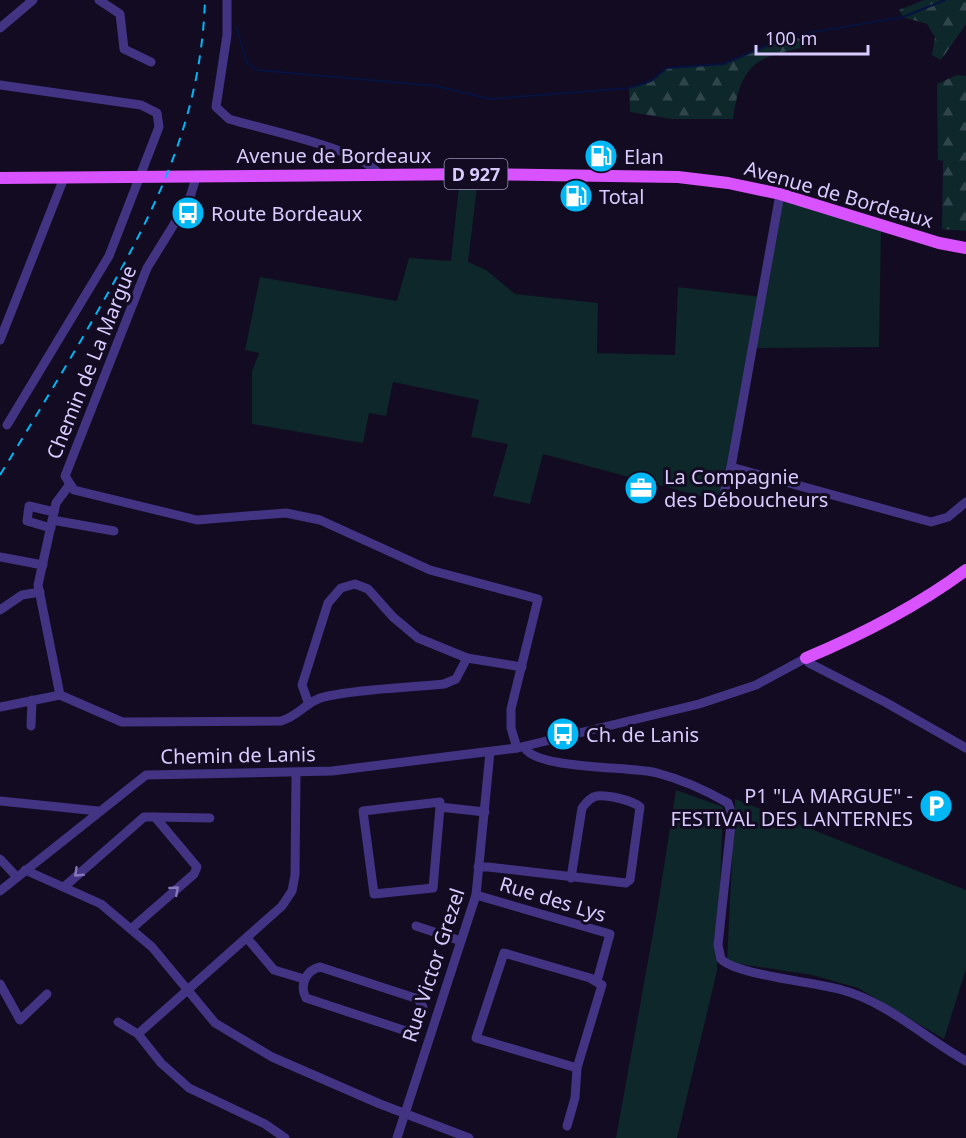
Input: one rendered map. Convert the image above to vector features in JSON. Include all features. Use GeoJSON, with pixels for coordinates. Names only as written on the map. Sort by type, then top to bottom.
{"type":"FeatureCollection","features":[{"type":"Feature","properties":{"kind":"main road","name":"Avenue de Bordeaux"},"geometry":{"type":"LineString","coordinates":[[197,175],[641,175],[728,183],[780,194],[939,243],[966,248]]}},
{"type":"Feature","properties":{"kind":"main road","name":"D 927"},"geometry":{"type":"LineString","coordinates":[[0,178],[197,175]]}},
{"type":"Feature","properties":{"kind":"main road"},"geometry":{"type":"LineString","coordinates":[[806,658],[865,633],[905,612],[966,570]]}},
{"type":"Feature","properties":{"kind":"street"},"geometry":{"type":"LineString","coordinates":[[0,28],[33,0]]}},
{"type":"Feature","properties":{"kind":"street"},"geometry":{"type":"LineString","coordinates":[[99,0],[120,14],[124,49],[151,62]]}},
{"type":"Feature","properties":{"kind":"street"},"geometry":{"type":"LineString","coordinates":[[226,0],[226,35],[216,107],[229,119],[348,154],[368,163],[379,174]]}},
{"type":"Feature","properties":{"kind":"street"},"geometry":{"type":"LineString","coordinates":[[0,85],[141,105],[157,113],[156,138],[143,176],[109,256],[7,425]]}},
{"type":"Feature","properties":{"kind":"street","name":"Chemin de La Margue"},"geometry":{"type":"LineString","coordinates":[[197,175],[189,200],[156,251],[139,288],[65,476],[74,490],[197,520],[286,513],[320,520],[430,570],[538,599],[510,722],[520,748]]}},
{"type":"Feature","properties":{"kind":"street"},"geometry":{"type":"LineString","coordinates":[[0,340],[64,178]]}},
{"type":"Feature","properties":{"kind":"street"},"geometry":{"type":"LineString","coordinates":[[721,506],[731,467],[780,194]]}},
{"type":"Feature","properties":{"kind":"street"},"geometry":{"type":"LineString","coordinates":[[731,467],[931,522],[948,517],[966,502]]}},
{"type":"Feature","properties":{"kind":"street"},"geometry":{"type":"LineString","coordinates":[[60,695],[40,592],[43,565],[56,503],[70,484]]}},
{"type":"Feature","properties":{"kind":"street"},"geometry":{"type":"LineString","coordinates":[[52,520],[114,531]]}},
{"type":"Feature","properties":{"kind":"street"},"geometry":{"type":"LineString","coordinates":[[0,557],[43,565]]}},
{"type":"Feature","properties":{"kind":"street"},"geometry":{"type":"LineString","coordinates":[[308,702],[302,685],[328,603],[341,588],[355,584],[368,589],[393,617],[418,638],[466,658],[522,667]]}},
{"type":"Feature","properties":{"kind":"street"},"geometry":{"type":"LineString","coordinates":[[0,610],[22,596],[40,592]]}},
{"type":"Feature","properties":{"kind":"street"},"geometry":{"type":"LineString","coordinates":[[0,707],[60,695],[122,722],[281,721],[296,716],[308,702],[328,696],[386,692],[444,684],[456,679],[466,658]]}},
{"type":"Feature","properties":{"kind":"street"},"geometry":{"type":"LineString","coordinates":[[520,748],[639,721],[728,695],[756,685],[806,658],[814,666],[885,702],[966,748]]}},
{"type":"Feature","properties":{"kind":"street"},"geometry":{"type":"LineString","coordinates":[[31,726],[32,700]]}},
{"type":"Feature","properties":{"kind":"street"},"geometry":{"type":"LineString","coordinates":[[520,748],[532,755],[567,764],[660,773],[728,803],[732,815],[718,945],[721,959],[734,968],[816,983],[857,995],[891,1013],[966,1061]]}},
{"type":"Feature","properties":{"kind":"street","name":"Chemin de Lanis"},"geometry":{"type":"LineString","coordinates":[[0,891],[146,775],[296,773],[520,748]]}},
{"type":"Feature","properties":{"kind":"street","name":"Rue Victor Grezel"},"geometry":{"type":"LineString","coordinates":[[397,1138],[476,895],[490,752]]}},
{"type":"Feature","properties":{"kind":"street"},"geometry":{"type":"LineString","coordinates":[[138,1034],[282,906],[292,891],[295,875],[296,773]]}},
{"type":"Feature","properties":{"kind":"street"},"geometry":{"type":"LineString","coordinates":[[478,867],[571,878],[627,883],[630,880],[640,807],[635,802],[598,796],[590,799],[582,808],[571,878]]}},
{"type":"Feature","properties":{"kind":"street"},"geometry":{"type":"LineString","coordinates":[[0,801],[98,811]]}},
{"type":"Feature","properties":{"kind":"street"},"geometry":{"type":"LineString","coordinates":[[441,802],[441,807],[433,888],[374,894],[363,811],[441,802]]}},
{"type":"Feature","properties":{"kind":"street"},"geometry":{"type":"LineString","coordinates":[[441,807],[485,812]]}},
{"type":"Feature","properties":{"kind":"street"},"geometry":{"type":"LineString","coordinates":[[64,888],[144,817],[210,818]]}},
{"type":"Feature","properties":{"kind":"street"},"geometry":{"type":"LineString","coordinates":[[131,929],[194,874],[197,867],[154,817]]}},
{"type":"Feature","properties":{"kind":"street"},"geometry":{"type":"LineString","coordinates":[[0,859],[21,874],[64,888],[101,904],[152,947],[215,1023],[262,1051],[405,1114],[469,1138]]}},
{"type":"Feature","properties":{"kind":"street","name":"Rue des Lys"},"geometry":{"type":"LineString","coordinates":[[476,895],[610,934],[597,981],[602,985],[577,1068],[575,1098],[567,1126]]}},
{"type":"Feature","properties":{"kind":"street"},"geometry":{"type":"LineString","coordinates":[[416,926],[461,941]]}},
{"type":"Feature","properties":{"kind":"street"},"geometry":{"type":"LineString","coordinates":[[246,938],[274,970],[304,979]]}},
{"type":"Feature","properties":{"kind":"street"},"geometry":{"type":"LineString","coordinates":[[577,1068],[476,1038],[504,953],[597,981]]}},
{"type":"Feature","properties":{"kind":"street"},"geometry":{"type":"LineString","coordinates":[[314,968],[331,970],[418,999],[423,1007],[417,1028],[409,1032],[306,999],[303,994],[304,979],[314,968]]}},
{"type":"Feature","properties":{"kind":"street"},"geometry":{"type":"LineString","coordinates":[[0,984],[20,1020],[47,994]]}},
{"type":"Feature","properties":{"kind":"street"},"geometry":{"type":"LineString","coordinates":[[421,1015],[434,1020]]}},
{"type":"Feature","properties":{"kind":"street"},"geometry":{"type":"LineString","coordinates":[[118,1022],[138,1034],[161,1063],[189,1088],[265,1124],[285,1138]]}},
{"type":"Feature","properties":{"kind":"green space"},"geometry":{"type":"Polygon","coordinates":[[[924,0],[966,0],[966,24],[941,60],[932,55],[935,37],[927,24],[903,17],[899,10],[924,0]]]}},
{"type":"Feature","properties":{"kind":"green space"},"geometry":{"type":"Polygon","coordinates":[[[790,36],[817,44],[768,57],[757,63],[742,83],[733,119],[672,119],[630,112],[629,88],[651,81],[667,68],[723,64],[790,36]]]}},
{"type":"Feature","properties":{"kind":"green space"},"geometry":{"type":"Polygon","coordinates":[[[957,75],[966,76],[966,231],[942,229],[943,161],[938,160],[937,84],[957,75]]]}},
{"type":"Feature","properties":{"kind":"green space"},"geometry":{"type":"Polygon","coordinates":[[[459,186],[477,187],[468,262],[486,270],[515,294],[598,303],[597,353],[675,355],[678,287],[762,297],[780,194],[881,225],[879,347],[753,348],[721,505],[700,496],[543,454],[530,504],[493,496],[508,444],[471,437],[479,400],[393,382],[386,416],[369,413],[363,443],[252,424],[252,371],[259,353],[245,350],[260,277],[397,301],[409,258],[451,261],[459,186]]]}},
{"type":"Feature","properties":{"kind":"green space"},"geometry":{"type":"Polygon","coordinates":[[[676,790],[723,807],[717,971],[677,1138],[616,1138],[656,917],[676,790]]]}},
{"type":"Feature","properties":{"kind":"green space"},"geometry":{"type":"Polygon","coordinates":[[[735,799],[966,890],[966,969],[944,1039],[858,988],[812,975],[727,962],[735,799]]]}},
{"type":"Feature","properties":{"kind":"waterway"},"geometry":{"type":"LineString","coordinates":[[236,26],[247,63],[257,70],[436,86],[490,99],[629,88],[651,81],[667,68],[723,64],[790,36],[903,17],[945,0]]}},
{"type":"Feature","properties":{"kind":"railway"},"geometry":{"type":"LineString","coordinates":[[0,475],[121,270],[157,197],[185,123],[195,84],[202,43],[205,0]]}},
{"type":"Feature","properties":{"kind":"place","name":"Elan"},"geometry":{"type":"Point","coordinates":[601,156]}},
{"type":"Feature","properties":{"kind":"place","name":"Total"},"geometry":{"type":"Point","coordinates":[576,196]}},
{"type":"Feature","properties":{"kind":"place","name":"Route Bordeaux"},"geometry":{"type":"Point","coordinates":[188,213]}},
{"type":"Feature","properties":{"kind":"place","name":"La Compagnie des Déboucheurs"},"geometry":{"type":"Point","coordinates":[641,488]}},
{"type":"Feature","properties":{"kind":"place","name":"Ch. de Lanis"},"geometry":{"type":"Point","coordinates":[563,734]}},
{"type":"Feature","properties":{"kind":"place","name":"P1 \"LA MARGUE\" - FESTIVAL DES LANTERNES"},"geometry":{"type":"Point","coordinates":[936,806]}}]}
